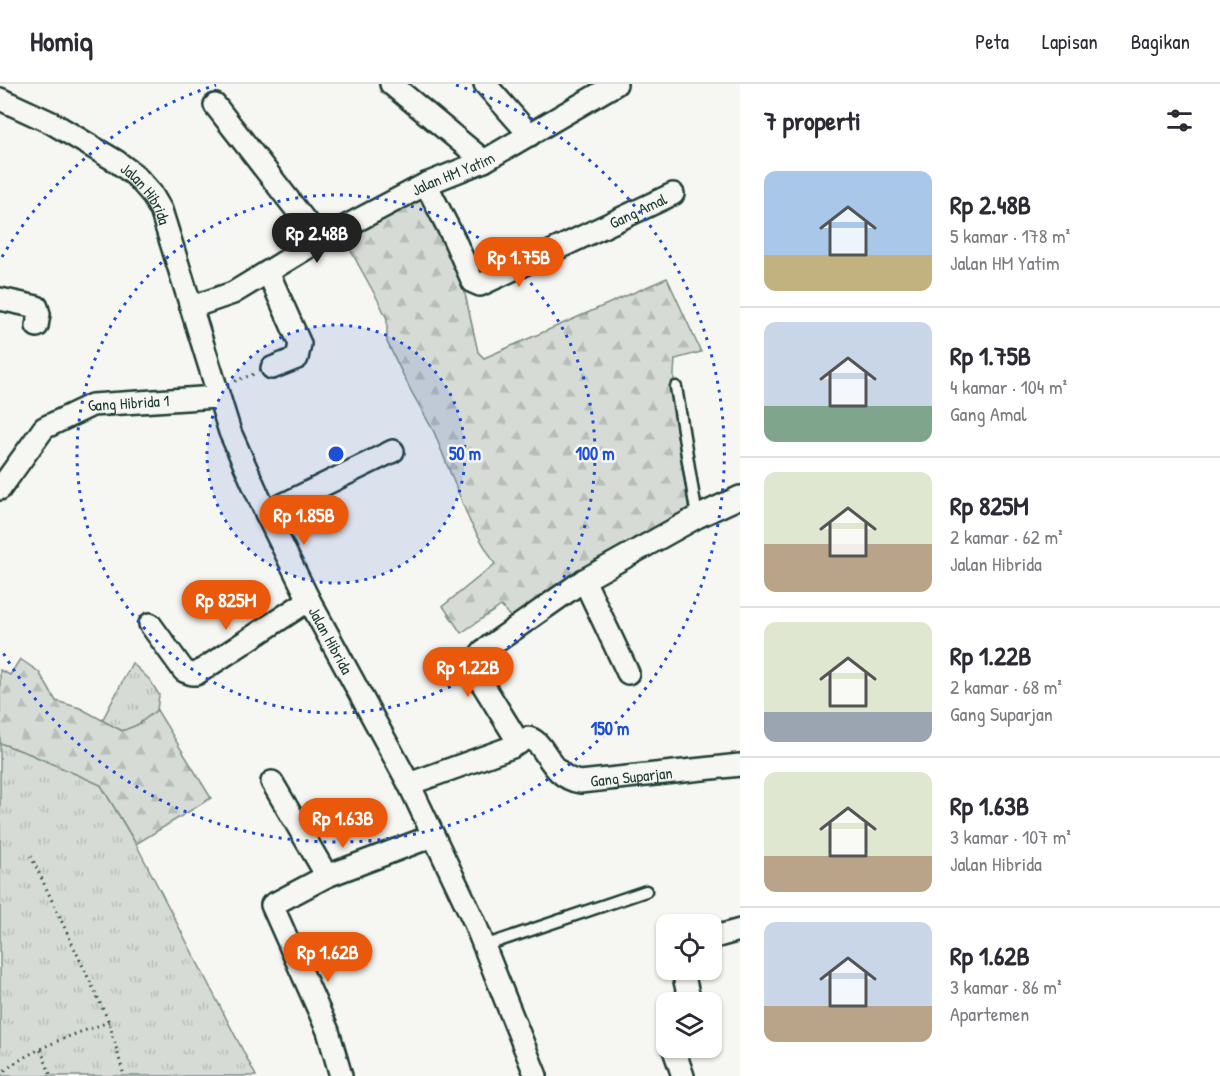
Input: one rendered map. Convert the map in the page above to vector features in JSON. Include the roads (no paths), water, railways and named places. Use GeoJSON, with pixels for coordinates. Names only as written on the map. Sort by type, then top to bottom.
{"type":"FeatureCollection","features":[{"type":"Feature","properties":{"kind":"street"},"geometry":{"type":"LineString","coordinates":[[391,84],[484,161]]}},
{"type":"Feature","properties":{"kind":"street"},"geometry":{"type":"LineString","coordinates":[[485,84],[530,135]]}},
{"type":"Feature","properties":{"kind":"street","name":"Jalan HM Yatim"},"geometry":{"type":"LineString","coordinates":[[192,307],[233,293],[320,240],[426,184],[484,161],[616,84]]}},
{"type":"Feature","properties":{"kind":"street","name":"Jalan Hibrida"},"geometry":{"type":"LineString","coordinates":[[0,99],[86,142],[136,176],[151,193],[161,210],[230,432],[266,513],[309,600],[409,784],[484,946],[536,1076]]}},
{"type":"Feature","properties":{"kind":"street"},"geometry":{"type":"LineString","coordinates":[[215,105],[320,240]]}},
{"type":"Feature","properties":{"kind":"street","name":"Gang Amal"},"geometry":{"type":"LineString","coordinates":[[426,184],[451,231],[473,282],[480,285],[673,194]]}},
{"type":"Feature","properties":{"kind":"street"},"geometry":{"type":"LineString","coordinates":[[268,272],[300,344],[297,358],[273,368]]}},
{"type":"Feature","properties":{"kind":"street"},"geometry":{"type":"LineString","coordinates":[[0,299],[37,307],[39,314],[37,326]]}},
{"type":"Feature","properties":{"kind":"street","name":"Gang Hibrida 1"},"geometry":{"type":"LineString","coordinates":[[0,489],[44,428],[92,405],[216,393]]}},
{"type":"Feature","properties":{"kind":"street"},"geometry":{"type":"LineString","coordinates":[[266,513],[393,450]]}},
{"type":"Feature","properties":{"kind":"street"},"geometry":{"type":"LineString","coordinates":[[409,784],[519,743],[477,675],[475,661],[483,651],[584,580],[697,517],[740,496]]}},
{"type":"Feature","properties":{"kind":"street"},"geometry":{"type":"LineString","coordinates":[[584,580],[628,673]]}},
{"type":"Feature","properties":{"kind":"street"},"geometry":{"type":"LineString","coordinates":[[150,624],[184,671],[196,674],[309,600]]}},
{"type":"Feature","properties":{"kind":"street","name":"Gang Suparjan"},"geometry":{"type":"LineString","coordinates":[[519,743],[527,738],[536,741],[564,777],[580,782],[740,765]]}},
{"type":"Feature","properties":{"kind":"street"},"geometry":{"type":"LineString","coordinates":[[272,782],[327,876]]}},
{"type":"Feature","properties":{"kind":"street"},"geometry":{"type":"LineString","coordinates":[[341,1076],[328,1031],[272,905],[327,876],[433,836]]}},
{"type":"Feature","properties":{"kind":"street"},"geometry":{"type":"LineString","coordinates":[[722,935],[740,930]]}},
{"type":"Feature","properties":{"kind":"street"},"geometry":{"type":"LineString","coordinates":[[685,981],[688,992]]}},
{"type":"Feature","properties":{"kind":"street"},"geometry":{"type":"LineString","coordinates":[[677,1058],[683,1076]]}},
{"type":"Feature","properties":{"kind":"lane"},"geometry":{"type":"LineString","coordinates":[[676,387],[697,517]]}},
{"type":"Feature","properties":{"kind":"lane"},"geometry":{"type":"LineString","coordinates":[[484,946],[646,891]]}}]}
